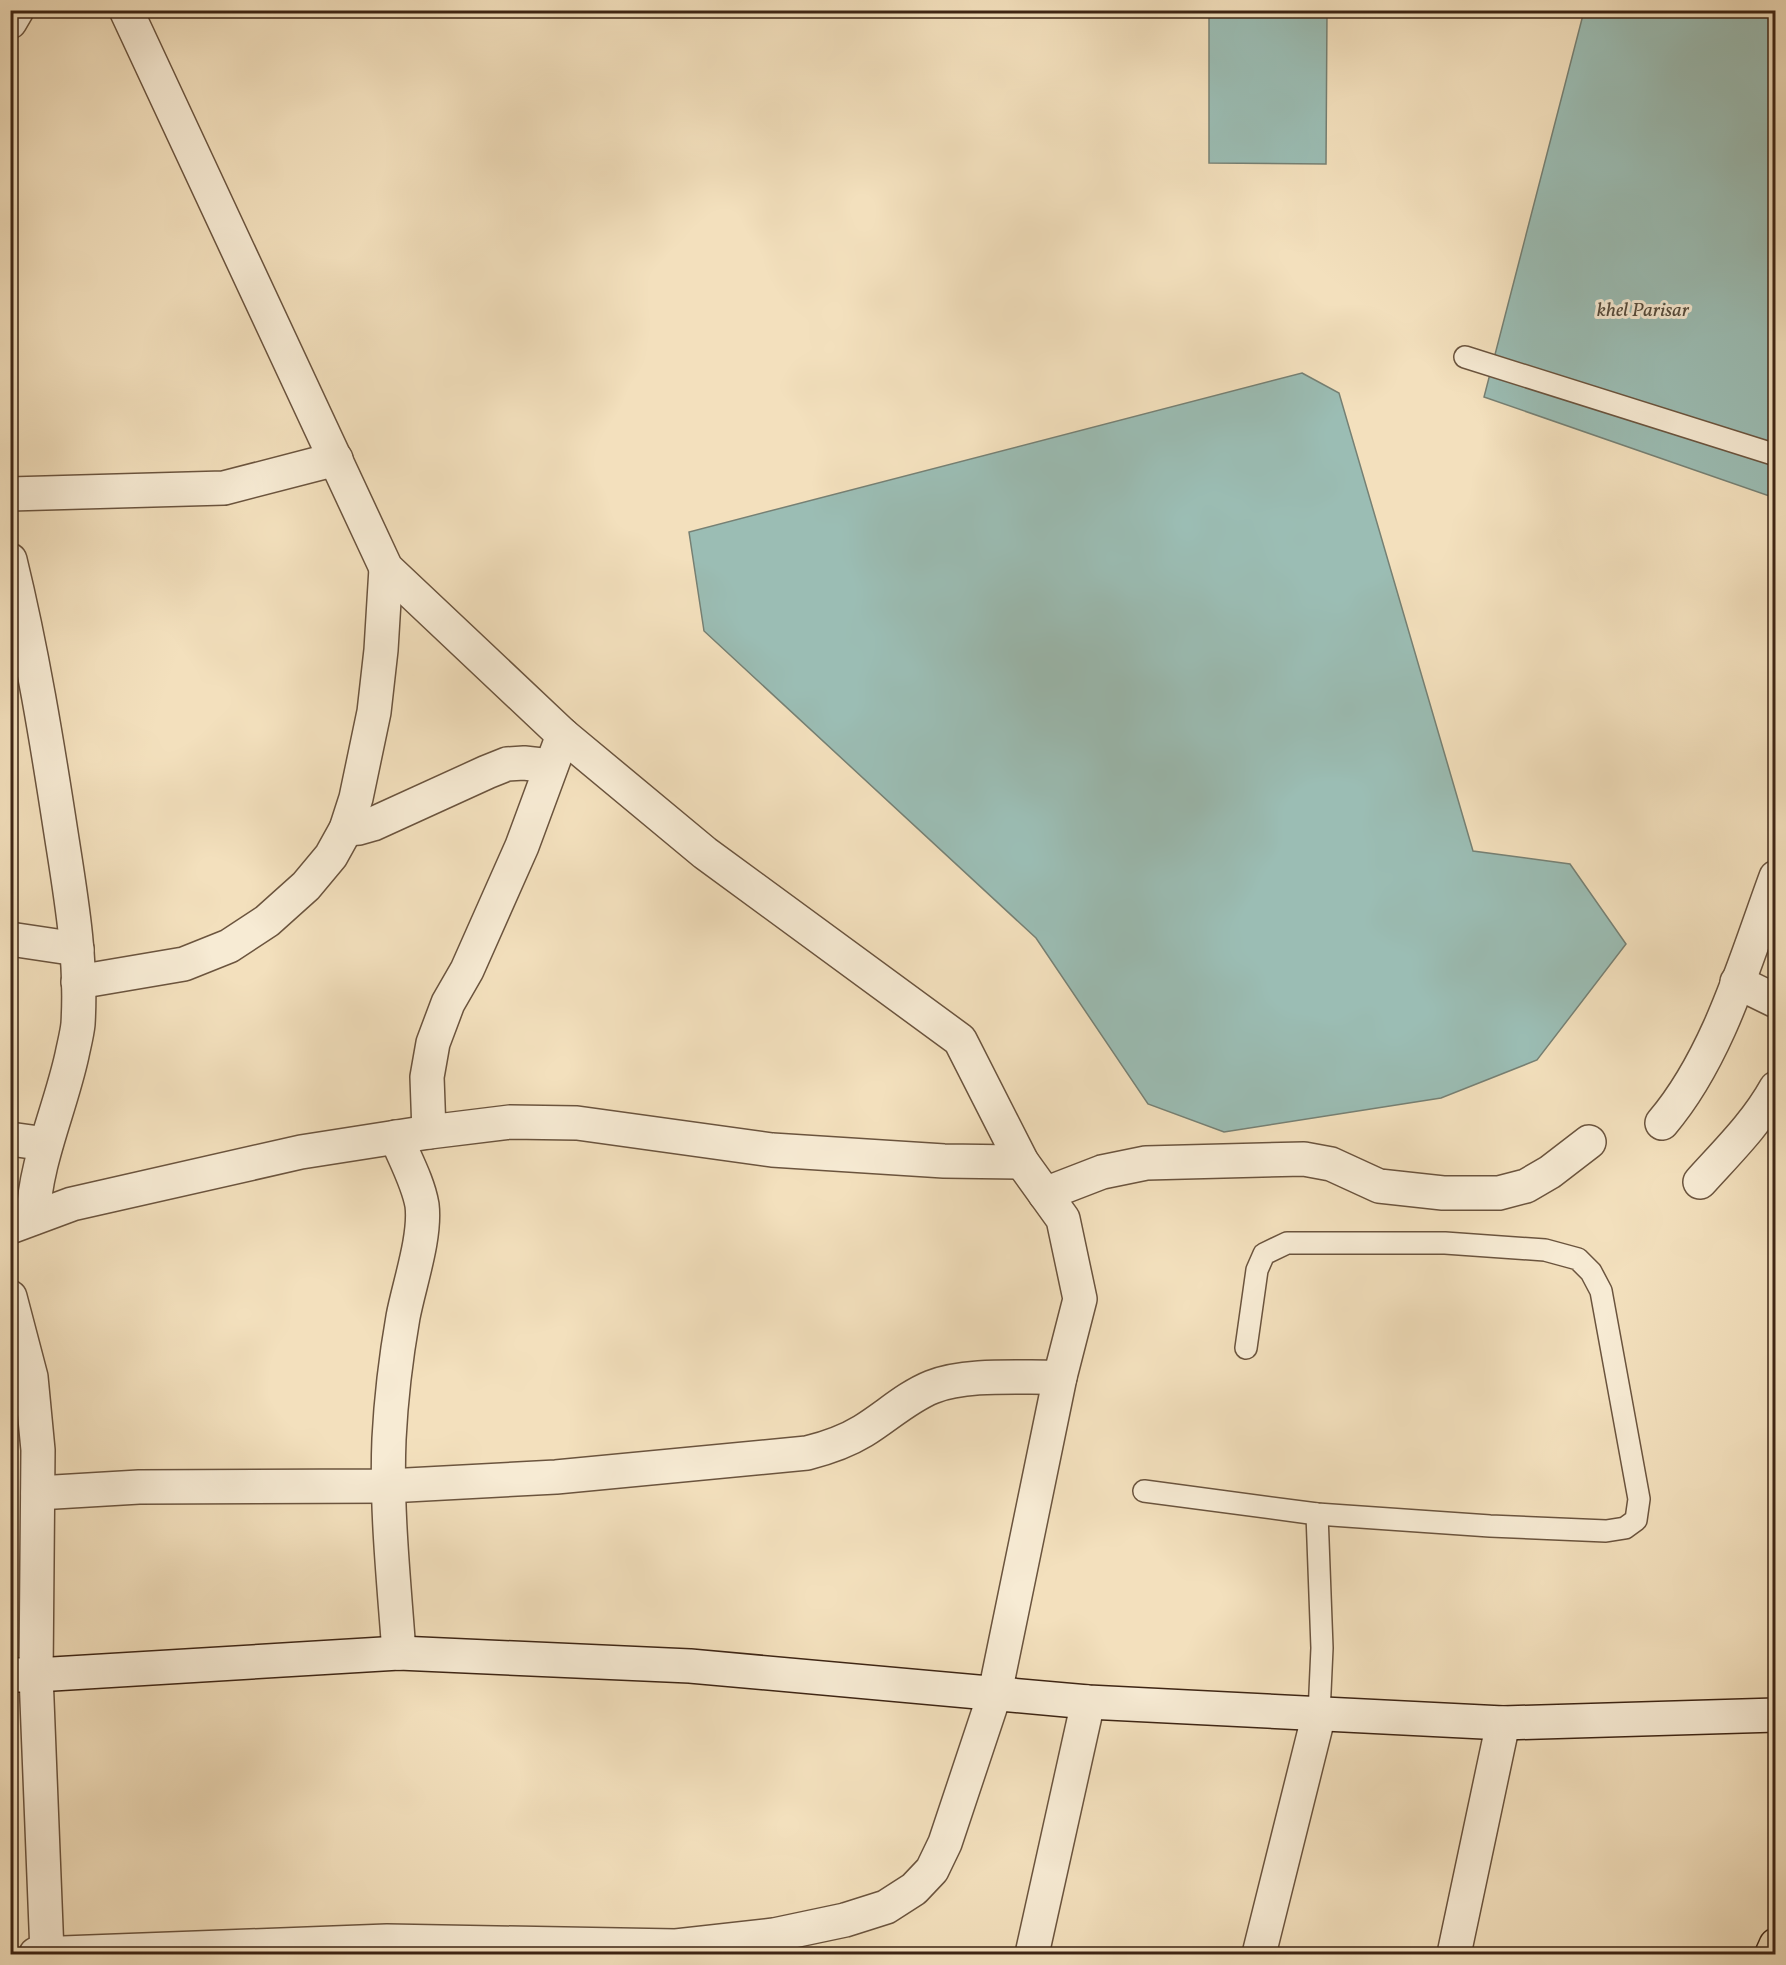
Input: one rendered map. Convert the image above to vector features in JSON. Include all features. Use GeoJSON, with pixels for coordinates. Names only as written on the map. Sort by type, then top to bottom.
{"type":"FeatureCollection","features":[{"type":"Feature","properties":{"kind":"highway"},"geometry":{"type":"LineString","coordinates":[[1772,1954],[1776,1945]]}},
{"type":"Feature","properties":{"kind":"street"},"geometry":{"type":"LineString","coordinates":[[10,22],[17,10]]}},
{"type":"Feature","properties":{"kind":"street"},"geometry":{"type":"LineString","coordinates":[[10,1297],[31,1377],[38,1450],[38,1494],[23,1675],[41,1954],[274,1950],[387,1941],[676,1950],[774,1935],[845,1920],[886,1907],[914,1889],[932,1870],[945,1843],[995,1693],[1060,1377],[1080,1299],[1063,1219],[1022,1162],[960,1040],[705,854],[563,735],[386,568],[126,10]]}},
{"type":"Feature","properties":{"kind":"street"},"geometry":{"type":"LineString","coordinates":[[10,494],[224,488],[336,459]]}},
{"type":"Feature","properties":{"kind":"street"},"geometry":{"type":"LineString","coordinates":[[10,560],[21,607],[56,796],[77,949],[78,982],[78,1026],[67,1077],[45,1144],[34,1195],[22,1223]]}},
{"type":"Feature","properties":{"kind":"street"},"geometry":{"type":"LineString","coordinates":[[78,982],[184,964],[229,946],[267,921],[306,886],[331,856],[346,829],[356,798],[374,712],[381,650],[386,568]]}},
{"type":"Feature","properties":{"kind":"street"},"geometry":{"type":"LineString","coordinates":[[429,1132],[427,1077],[433,1042],[448,1003],[467,970],[518,856],[563,735]]}},
{"type":"Feature","properties":{"kind":"street"},"geometry":{"type":"LineString","coordinates":[[346,829],[373,824],[507,764],[551,766]]}},
{"type":"Feature","properties":{"kind":"street"},"geometry":{"type":"LineString","coordinates":[[1662,1123],[1674,1109],[1708,1051],[1737,982],[1776,877]]}},
{"type":"Feature","properties":{"kind":"street"},"geometry":{"type":"LineString","coordinates":[[10,939],[77,949]]}},
{"type":"Feature","properties":{"kind":"street"},"geometry":{"type":"LineString","coordinates":[[1737,982],[1776,1001]]}},
{"type":"Feature","properties":{"kind":"street"},"geometry":{"type":"LineString","coordinates":[[1700,1182],[1745,1133],[1776,1089]]}},
{"type":"Feature","properties":{"kind":"street"},"geometry":{"type":"LineString","coordinates":[[22,1223],[72,1204],[290,1155],[429,1132],[510,1122],[577,1124],[772,1150],[944,1161],[1022,1162]]}},
{"type":"Feature","properties":{"kind":"street"},"geometry":{"type":"LineString","coordinates":[[396,1137],[414,1179],[422,1205],[421,1231],[403,1318],[392,1395],[388,1486],[399,1653]]}},
{"type":"Feature","properties":{"kind":"street"},"geometry":{"type":"LineString","coordinates":[[10,1139],[45,1144]]}},
{"type":"Feature","properties":{"kind":"street"},"geometry":{"type":"LineString","coordinates":[[1045,1194],[1102,1172],[1146,1163],[1304,1159],[1331,1164],[1379,1186],[1443,1193],[1499,1193],[1526,1186],[1550,1172],[1589,1142]]}},
{"type":"Feature","properties":{"kind":"street"},"geometry":{"type":"LineString","coordinates":[[38,1494],[139,1487],[388,1486],[556,1478],[807,1453],[836,1446],[933,1386],[962,1379],[1060,1377]]}},
{"type":"Feature","properties":{"kind":"street"},"geometry":{"type":"LineString","coordinates":[[23,1675],[399,1653],[690,1666],[1089,1702],[1503,1723],[1776,1715]]}},
{"type":"Feature","properties":{"kind":"street"},"geometry":{"type":"LineString","coordinates":[[1032,1954],[1089,1702]]}},
{"type":"Feature","properties":{"kind":"street"},"geometry":{"type":"LineString","coordinates":[[1259,1954],[1319,1714]]}},
{"type":"Feature","properties":{"kind":"street"},"geometry":{"type":"LineString","coordinates":[[1454,1954],[1503,1723]]}},
{"type":"Feature","properties":{"kind":"lane"},"geometry":{"type":"LineString","coordinates":[[1465,357],[1776,455]]}},
{"type":"Feature","properties":{"kind":"lane"},"geometry":{"type":"LineString","coordinates":[[1144,1491],[1317,1514],[1490,1526],[1606,1531],[1625,1528],[1636,1520],[1639,1499],[1601,1291],[1591,1272],[1578,1259],[1545,1250],[1445,1243],[1287,1243],[1264,1254],[1257,1270],[1246,1348]]}},
{"type":"Feature","properties":{"kind":"lane"},"geometry":{"type":"LineString","coordinates":[[1317,1514],[1322,1648],[1319,1714]]}},
{"type":"Feature","properties":{"kind":"water"},"geometry":{"type":"Polygon","coordinates":[[[1209,11],[1327,11],[1326,164],[1209,163],[1209,11]]]}},
{"type":"Feature","properties":{"kind":"water","name":"khel Parisar"},"geometry":{"type":"Polygon","coordinates":[[[1584,11],[1775,11],[1775,498],[1484,397],[1584,11]]]}},
{"type":"Feature","properties":{"kind":"water"},"geometry":{"type":"Polygon","coordinates":[[[1302,373],[1339,393],[1473,851],[1570,864],[1626,944],[1537,1060],[1441,1098],[1224,1132],[1148,1104],[1036,938],[704,631],[689,532],[1302,373]]]}},
{"type":"Feature","properties":{"kind":"building"},"geometry":{"type":"Polygon","coordinates":[[[1776,599],[1776,614],[1770,612],[1776,599]]]}}]}
